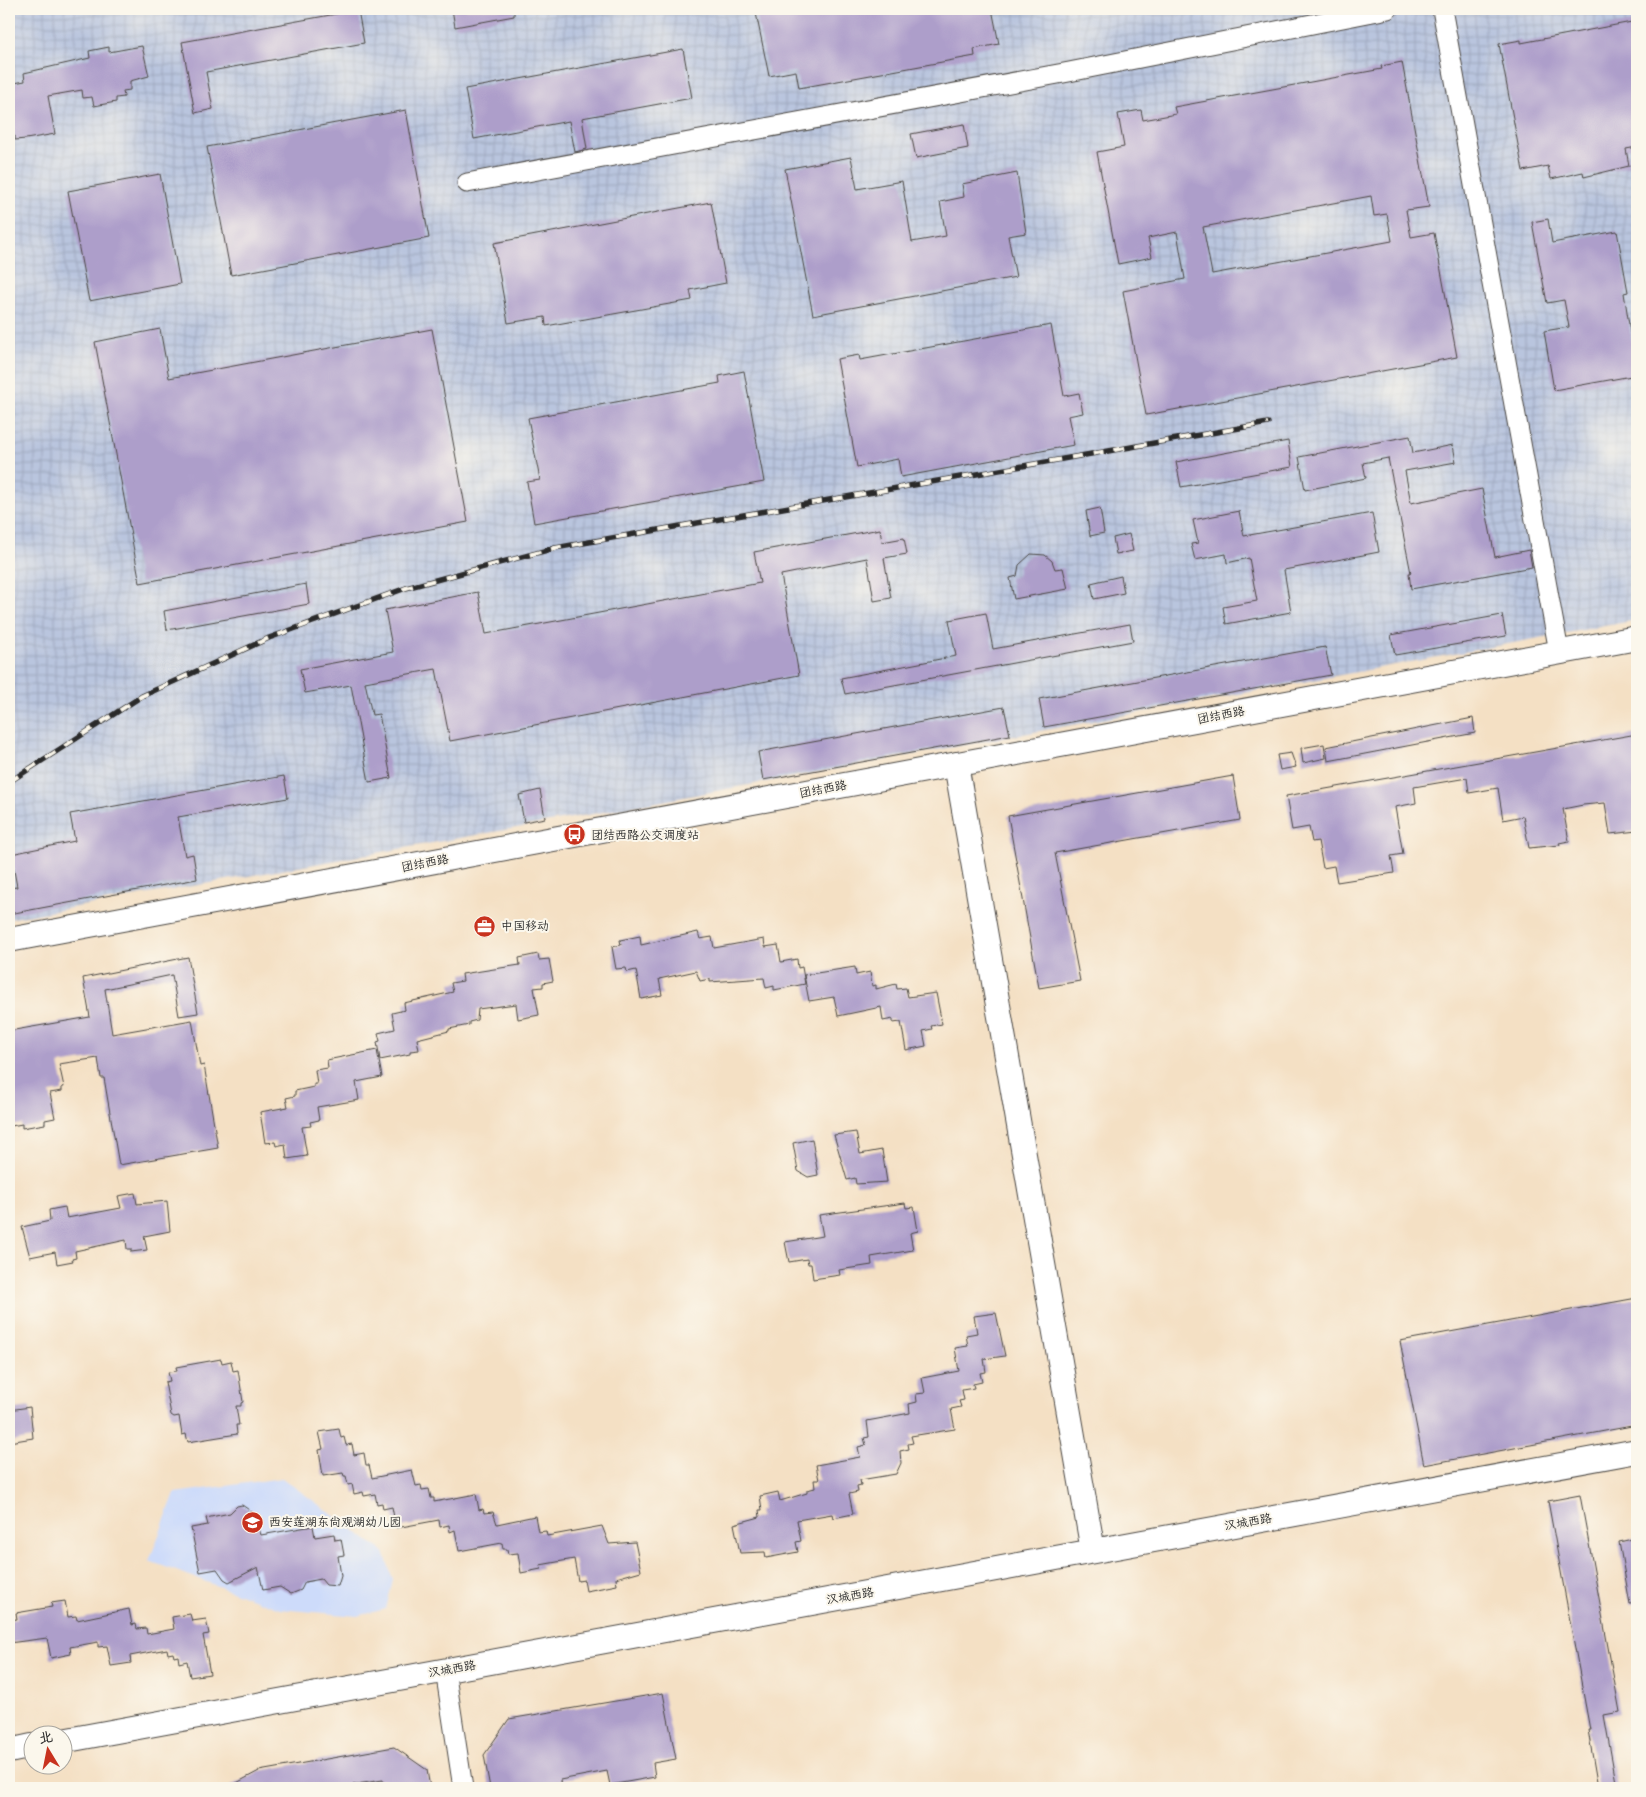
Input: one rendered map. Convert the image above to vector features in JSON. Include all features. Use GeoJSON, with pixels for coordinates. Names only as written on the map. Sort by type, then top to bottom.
{"type":"FeatureCollection","features":[{"type":"Feature","properties":{"kind":"street"},"geometry":{"type":"LineString","coordinates":[[467,182],[1061,73],[1388,9]]}},
{"type":"Feature","properties":{"kind":"street"},"geometry":{"type":"LineString","coordinates":[[1442,9],[1559,652]]}},
{"type":"Feature","properties":{"kind":"street","name":"团结西路"},"geometry":{"type":"LineString","coordinates":[[9,940],[1637,638]]}},
{"type":"Feature","properties":{"kind":"street"},"geometry":{"type":"LineString","coordinates":[[956,764],[1093,1551]]}},
{"type":"Feature","properties":{"kind":"street","name":"汉城西路"},"geometry":{"type":"LineString","coordinates":[[72,1739],[1637,1451]]}},
{"type":"Feature","properties":{"kind":"street"},"geometry":{"type":"LineString","coordinates":[[444,1670],[463,1788]]}},
{"type":"Feature","properties":{"kind":"street"},"geometry":{"type":"LineString","coordinates":[[9,1750],[22,1748]]}},
{"type":"Feature","properties":{"kind":"shaded area"},"geometry":{"type":"Polygon","coordinates":[[[9,9],[1637,9],[1637,620],[555,821],[9,919],[9,9]]]}},
{"type":"Feature","properties":{"kind":"shaded area","name":"西安莲湖东尚观湖幼儿园"},"geometry":{"type":"Polygon","coordinates":[[[282,1478],[384,1552],[393,1580],[386,1609],[357,1616],[280,1609],[149,1561],[175,1493],[282,1478]]]}},
{"type":"Feature","properties":{"kind":"building"},"geometry":{"type":"Polygon","coordinates":[[[452,9],[514,9],[514,16],[455,27],[452,9]]]}},
{"type":"Feature","properties":{"kind":"building"},"geometry":{"type":"Polygon","coordinates":[[[778,9],[992,9],[999,44],[974,49],[975,56],[799,88],[796,71],[769,76],[756,13],[778,9]]]}},
{"type":"Feature","properties":{"kind":"building"},"geometry":{"type":"Polygon","coordinates":[[[358,10],[364,43],[206,72],[213,109],[195,113],[182,42],[358,10]]]}},
{"type":"Feature","properties":{"kind":"building"},"geometry":{"type":"Polygon","coordinates":[[[1637,21],[1637,147],[1626,149],[1629,166],[1584,177],[1583,172],[1551,179],[1548,166],[1523,171],[1499,44],[1521,40],[1521,43],[1637,21]]]}},
{"type":"Feature","properties":{"kind":"building"},"geometry":{"type":"Polygon","coordinates":[[[142,46],[149,76],[130,81],[130,90],[123,91],[124,97],[116,98],[116,102],[94,106],[92,97],[83,98],[82,90],[48,96],[55,134],[15,140],[15,136],[9,137],[9,84],[25,81],[24,73],[90,58],[89,51],[109,47],[109,52],[142,46]]]}},
{"type":"Feature","properties":{"kind":"building"},"geometry":{"type":"Polygon","coordinates":[[[683,49],[692,98],[582,118],[587,149],[575,152],[569,121],[474,139],[465,89],[683,49]]]}},
{"type":"Feature","properties":{"kind":"building"},"geometry":{"type":"Polygon","coordinates":[[[1402,62],[1429,207],[1406,210],[1411,237],[1434,233],[1457,357],[1146,415],[1123,291],[1185,279],[1177,232],[1148,238],[1152,257],[1118,264],[1097,152],[1124,147],[1118,114],[1141,110],[1143,120],[1176,114],[1174,107],[1382,69],[1381,66],[1402,62]],[[1371,196],[1203,227],[1212,274],[1392,241],[1387,214],[1374,216],[1371,196]]]}},
{"type":"Feature","properties":{"kind":"building"},"geometry":{"type":"Polygon","coordinates":[[[406,110],[429,238],[231,275],[207,147],[406,110]]]}},
{"type":"Feature","properties":{"kind":"building"},"geometry":{"type":"Polygon","coordinates":[[[964,124],[968,148],[916,158],[911,134],[964,124]]]}},
{"type":"Feature","properties":{"kind":"building"},"geometry":{"type":"Polygon","coordinates":[[[851,157],[857,189],[902,181],[912,242],[946,236],[940,202],[964,197],[962,184],[1017,173],[1026,233],[1008,236],[1016,277],[813,315],[785,169],[851,157]]]}},
{"type":"Feature","properties":{"kind":"building"},"geometry":{"type":"Polygon","coordinates":[[[160,174],[180,284],[89,301],[68,191],[160,174]]]}},
{"type":"Feature","properties":{"kind":"building"},"geometry":{"type":"Polygon","coordinates":[[[711,202],[726,283],[690,290],[692,300],[546,326],[545,317],[508,323],[494,243],[711,202]]]}},
{"type":"Feature","properties":{"kind":"building"},"geometry":{"type":"Polygon","coordinates":[[[1548,219],[1552,243],[1617,231],[1628,292],[1624,293],[1637,375],[1554,390],[1544,331],[1569,327],[1564,300],[1547,303],[1532,222],[1548,219]]]}},
{"type":"Feature","properties":{"kind":"building"},"geometry":{"type":"Polygon","coordinates":[[[1051,325],[1064,396],[1079,393],[1083,413],[1068,416],[1074,445],[901,477],[898,459],[857,467],[837,359],[859,355],[860,360],[1051,325]]]}},
{"type":"Feature","properties":{"kind":"building"},"geometry":{"type":"Polygon","coordinates":[[[160,329],[169,378],[432,329],[468,522],[140,583],[95,342],[160,329]]]}},
{"type":"Feature","properties":{"kind":"building"},"geometry":{"type":"Polygon","coordinates":[[[744,371],[764,482],[534,523],[527,482],[540,480],[528,418],[720,383],[719,376],[744,371]]]}},
{"type":"Feature","properties":{"kind":"building"},"geometry":{"type":"Polygon","coordinates":[[[1410,436],[1413,453],[1453,445],[1456,462],[1405,471],[1411,503],[1482,489],[1495,557],[1529,550],[1532,567],[1411,589],[1409,573],[1411,573],[1388,458],[1363,463],[1366,478],[1305,490],[1299,457],[1410,436]]]}},
{"type":"Feature","properties":{"kind":"building"},"geometry":{"type":"Polygon","coordinates":[[[1288,441],[1292,467],[1181,487],[1176,462],[1288,441]]]}},
{"type":"Feature","properties":{"kind":"building"},"geometry":{"type":"Polygon","coordinates":[[[1100,508],[1104,533],[1090,536],[1086,511],[1100,508]]]}},
{"type":"Feature","properties":{"kind":"building"},"geometry":{"type":"Polygon","coordinates":[[[1239,511],[1244,536],[1372,513],[1379,552],[1284,570],[1291,612],[1226,624],[1223,607],[1257,601],[1249,558],[1227,563],[1226,554],[1195,560],[1191,544],[1198,543],[1193,520],[1239,511]]]}},
{"type":"Feature","properties":{"kind":"building"},"geometry":{"type":"Polygon","coordinates":[[[880,529],[882,542],[904,538],[907,554],[884,558],[891,598],[874,601],[867,558],[781,575],[799,675],[450,741],[436,669],[365,682],[372,715],[379,714],[391,778],[369,782],[351,685],[305,693],[300,669],[393,652],[385,610],[478,592],[486,634],[760,583],[754,552],[880,529]]]}},
{"type":"Feature","properties":{"kind":"building"},"geometry":{"type":"Polygon","coordinates":[[[1129,534],[1133,551],[1116,554],[1113,538],[1129,534]]]}},
{"type":"Feature","properties":{"kind":"building"},"geometry":{"type":"Polygon","coordinates":[[[1031,554],[1045,555],[1052,561],[1055,569],[1063,568],[1068,589],[1014,599],[1010,578],[1017,576],[1019,565],[1031,554]]]}},
{"type":"Feature","properties":{"kind":"building"},"geometry":{"type":"Polygon","coordinates":[[[1121,576],[1124,593],[1094,599],[1091,583],[1121,576]]]}},
{"type":"Feature","properties":{"kind":"building"},"geometry":{"type":"Polygon","coordinates":[[[306,584],[309,604],[167,630],[164,611],[306,584]]]}},
{"type":"Feature","properties":{"kind":"building"},"geometry":{"type":"Polygon","coordinates":[[[986,613],[993,649],[1130,624],[1133,641],[845,694],[841,678],[956,656],[949,620],[986,613]]]}},
{"type":"Feature","properties":{"kind":"building"},"geometry":{"type":"Polygon","coordinates":[[[1502,615],[1506,636],[1395,655],[1391,635],[1502,615]]]}},
{"type":"Feature","properties":{"kind":"building"},"geometry":{"type":"Polygon","coordinates":[[[1325,647],[1331,675],[1044,727],[1039,699],[1325,647]]]}},
{"type":"Feature","properties":{"kind":"building"},"geometry":{"type":"Polygon","coordinates":[[[1004,707],[1010,735],[763,780],[758,752],[1004,707]]]}},
{"type":"Feature","properties":{"kind":"building"},"geometry":{"type":"Polygon","coordinates":[[[1473,718],[1475,733],[1328,761],[1326,747],[1473,718]]]}},
{"type":"Feature","properties":{"kind":"building"},"geometry":{"type":"Polygon","coordinates":[[[1637,734],[1637,831],[1610,834],[1605,803],[1583,805],[1563,809],[1569,841],[1559,843],[1560,845],[1529,848],[1523,816],[1503,820],[1498,788],[1469,793],[1467,778],[1414,787],[1416,803],[1395,807],[1403,854],[1391,856],[1394,873],[1337,882],[1334,866],[1323,868],[1318,841],[1312,842],[1309,827],[1292,830],[1286,796],[1637,734]]]}},
{"type":"Feature","properties":{"kind":"building"},"geometry":{"type":"Polygon","coordinates":[[[1324,744],[1326,758],[1303,763],[1301,748],[1324,744]]]}},
{"type":"Feature","properties":{"kind":"building"},"geometry":{"type":"Polygon","coordinates":[[[1291,753],[1296,767],[1280,770],[1277,755],[1291,753]]]}},
{"type":"Feature","properties":{"kind":"building"},"geometry":{"type":"Polygon","coordinates":[[[284,776],[288,798],[178,817],[185,856],[193,854],[197,879],[9,914],[9,888],[17,887],[11,854],[75,841],[70,814],[284,776]]]}},
{"type":"Feature","properties":{"kind":"building"},"geometry":{"type":"Polygon","coordinates":[[[1233,776],[1240,820],[1055,853],[1080,981],[1039,988],[1008,816],[1233,776]]]}},
{"type":"Feature","properties":{"kind":"building"},"geometry":{"type":"Polygon","coordinates":[[[540,790],[545,818],[524,822],[519,795],[540,790]]]}},
{"type":"Feature","properties":{"kind":"building"},"geometry":{"type":"Polygon","coordinates":[[[698,932],[700,939],[712,937],[714,948],[764,939],[765,947],[778,945],[781,962],[797,959],[798,968],[802,967],[805,984],[774,990],[774,986],[766,988],[764,978],[710,982],[710,979],[700,981],[696,971],[659,979],[662,995],[641,999],[636,970],[627,972],[626,968],[616,969],[612,947],[621,945],[620,940],[640,936],[641,945],[698,932]]]}},
{"type":"Feature","properties":{"kind":"building"},"geometry":{"type":"Polygon","coordinates":[[[538,954],[539,960],[549,959],[553,981],[543,983],[543,987],[534,988],[539,1015],[518,1019],[516,1004],[478,1009],[477,1020],[469,1022],[469,1025],[417,1039],[419,1050],[410,1051],[410,1054],[380,1060],[377,1042],[380,1041],[378,1033],[395,1029],[392,1013],[405,1010],[404,1003],[453,992],[451,983],[463,981],[462,974],[520,965],[519,958],[538,954]]]}},
{"type":"Feature","properties":{"kind":"building"},"geometry":{"type":"Polygon","coordinates":[[[188,957],[198,1013],[179,1016],[172,975],[105,989],[112,1034],[192,1020],[200,1066],[204,1065],[218,1148],[119,1165],[104,1078],[101,1078],[98,1058],[59,1064],[64,1087],[62,1087],[62,1091],[50,1093],[55,1118],[45,1120],[45,1124],[22,1128],[22,1124],[11,1126],[9,1114],[9,1031],[90,1017],[83,978],[188,957]]]}},
{"type":"Feature","properties":{"kind":"building"},"geometry":{"type":"Polygon","coordinates":[[[855,967],[856,975],[870,972],[872,986],[876,985],[876,989],[896,984],[897,989],[906,988],[908,997],[936,993],[942,1024],[931,1026],[932,1029],[923,1031],[926,1046],[906,1050],[901,1022],[893,1023],[893,1019],[883,1021],[881,1007],[838,1016],[834,997],[809,1001],[804,975],[855,967]]]}},
{"type":"Feature","properties":{"kind":"building"},"geometry":{"type":"Polygon","coordinates":[[[377,1050],[382,1077],[356,1082],[359,1100],[317,1107],[319,1120],[310,1122],[311,1126],[302,1127],[307,1156],[287,1159],[285,1144],[276,1146],[275,1142],[265,1143],[260,1112],[288,1107],[286,1098],[295,1096],[295,1091],[314,1087],[314,1084],[317,1084],[315,1070],[328,1068],[327,1060],[377,1050]]]}},
{"type":"Feature","properties":{"kind":"building"},"geometry":{"type":"Polygon","coordinates":[[[856,1132],[860,1154],[882,1150],[887,1182],[856,1184],[855,1178],[847,1180],[834,1135],[856,1132]]]}},
{"type":"Feature","properties":{"kind":"building"},"geometry":{"type":"Polygon","coordinates":[[[812,1139],[818,1175],[808,1177],[798,1171],[793,1143],[812,1139]]]}},
{"type":"Feature","properties":{"kind":"building"},"geometry":{"type":"Polygon","coordinates":[[[135,1193],[137,1204],[167,1201],[170,1231],[144,1236],[147,1250],[131,1252],[131,1249],[127,1249],[126,1240],[75,1251],[76,1258],[72,1259],[73,1261],[57,1264],[55,1252],[30,1257],[22,1227],[50,1221],[49,1210],[65,1207],[67,1218],[121,1208],[118,1196],[135,1193]]]}},
{"type":"Feature","properties":{"kind":"building"},"geometry":{"type":"Polygon","coordinates":[[[905,1203],[906,1208],[914,1207],[918,1231],[910,1233],[913,1250],[871,1257],[872,1265],[839,1270],[840,1275],[813,1279],[811,1264],[808,1264],[807,1259],[789,1262],[785,1242],[823,1236],[819,1215],[905,1203]]]}},
{"type":"Feature","properties":{"kind":"building"},"geometry":{"type":"Polygon","coordinates":[[[1637,1298],[1637,1425],[1424,1465],[1400,1341],[1637,1298]]]}},
{"type":"Feature","properties":{"kind":"building"},"geometry":{"type":"Polygon","coordinates":[[[996,1313],[1005,1356],[984,1359],[986,1372],[980,1373],[982,1382],[973,1384],[974,1388],[962,1390],[964,1400],[959,1401],[961,1407],[951,1409],[955,1429],[911,1436],[913,1443],[908,1444],[909,1449],[900,1451],[901,1463],[896,1474],[860,1480],[861,1485],[857,1486],[858,1492],[849,1494],[853,1514],[833,1518],[832,1514],[797,1520],[801,1541],[796,1542],[798,1552],[766,1558],[765,1552],[740,1553],[734,1524],[760,1517],[759,1510],[762,1510],[760,1496],[778,1492],[780,1501],[807,1493],[807,1490],[815,1488],[814,1480],[819,1480],[816,1465],[860,1457],[858,1447],[866,1445],[864,1438],[869,1437],[867,1421],[910,1413],[909,1404],[917,1402],[916,1394],[925,1393],[922,1378],[959,1371],[955,1348],[968,1346],[966,1335],[977,1333],[974,1316],[996,1313]]]}},
{"type":"Feature","properties":{"kind":"building"},"geometry":{"type":"Polygon","coordinates":[[[221,1359],[222,1363],[231,1361],[233,1371],[238,1370],[243,1402],[241,1406],[236,1406],[239,1425],[236,1425],[237,1434],[188,1442],[186,1434],[182,1435],[179,1416],[174,1417],[171,1415],[165,1382],[170,1381],[168,1372],[177,1371],[176,1367],[221,1359]]]}},
{"type":"Feature","properties":{"kind":"building"},"geometry":{"type":"Polygon","coordinates":[[[30,1407],[33,1438],[9,1442],[9,1410],[30,1407]]]}},
{"type":"Feature","properties":{"kind":"building"},"geometry":{"type":"Polygon","coordinates":[[[339,1429],[341,1438],[344,1437],[346,1445],[352,1444],[354,1455],[364,1453],[366,1465],[369,1465],[372,1478],[412,1470],[416,1486],[421,1485],[422,1490],[429,1489],[434,1502],[476,1494],[479,1510],[483,1509],[484,1513],[493,1512],[497,1524],[535,1516],[538,1532],[546,1531],[547,1536],[602,1526],[609,1544],[635,1542],[641,1571],[616,1578],[617,1585],[586,1591],[584,1580],[578,1581],[574,1559],[540,1565],[541,1569],[521,1573],[518,1553],[508,1554],[507,1549],[503,1549],[502,1543],[459,1551],[455,1530],[450,1532],[449,1525],[440,1527],[439,1520],[396,1528],[392,1507],[383,1509],[382,1503],[377,1504],[375,1494],[364,1496],[363,1492],[354,1494],[352,1484],[348,1485],[346,1476],[343,1473],[323,1476],[319,1450],[323,1449],[319,1432],[339,1429]]]}},
{"type":"Feature","properties":{"kind":"building"},"geometry":{"type":"Polygon","coordinates":[[[1580,1495],[1620,1712],[1604,1715],[1617,1788],[1598,1788],[1588,1730],[1590,1730],[1548,1501],[1580,1495]]]}},
{"type":"Feature","properties":{"kind":"building"},"geometry":{"type":"Polygon","coordinates":[[[242,1505],[255,1514],[261,1535],[313,1526],[315,1537],[334,1534],[335,1540],[341,1539],[344,1555],[338,1556],[341,1576],[338,1586],[326,1585],[321,1579],[305,1582],[301,1590],[291,1594],[280,1587],[263,1590],[258,1567],[229,1582],[224,1579],[217,1569],[200,1572],[191,1528],[208,1525],[206,1518],[230,1513],[237,1506],[242,1505]]]}},
{"type":"Feature","properties":{"kind":"building"},"geometry":{"type":"Polygon","coordinates":[[[1637,1538],[1637,1603],[1630,1604],[1619,1542],[1637,1538]]]}},
{"type":"Feature","properties":{"kind":"building"},"geometry":{"type":"Polygon","coordinates":[[[65,1601],[68,1617],[76,1616],[77,1620],[129,1609],[132,1625],[136,1624],[137,1629],[146,1628],[147,1634],[174,1629],[172,1617],[190,1614],[192,1621],[206,1619],[209,1634],[203,1635],[210,1674],[190,1677],[187,1661],[179,1663],[178,1656],[174,1657],[173,1653],[168,1654],[167,1649],[130,1656],[131,1663],[111,1666],[107,1646],[98,1647],[98,1642],[70,1647],[71,1654],[51,1658],[47,1638],[9,1643],[9,1620],[17,1619],[16,1613],[52,1607],[51,1603],[65,1601]]]}},
{"type":"Feature","properties":{"kind":"building"},"geometry":{"type":"Polygon","coordinates":[[[663,1693],[676,1759],[653,1763],[655,1777],[610,1785],[607,1771],[560,1780],[561,1788],[490,1788],[484,1755],[509,1719],[663,1693]]]}},
{"type":"Feature","properties":{"kind":"building"},"geometry":{"type":"Polygon","coordinates":[[[394,1747],[427,1770],[430,1788],[384,1788],[383,1780],[330,1788],[227,1788],[259,1771],[394,1747]]]}},
{"type":"Feature","properties":{"kind":"railway"},"geometry":{"type":"LineString","coordinates":[[9,782],[142,696],[269,638],[406,588],[555,548],[1268,423]]}},
{"type":"Feature","properties":{"kind":"place","name":"团结西路公交调度站"},"geometry":{"type":"Point","coordinates":[575,835]}},
{"type":"Feature","properties":{"kind":"place","name":"中国移动"},"geometry":{"type":"Point","coordinates":[485,926]}},
{"type":"Feature","properties":{"kind":"place","name":"西安莲湖东尚观湖幼儿园"},"geometry":{"type":"Point","coordinates":[253,1522]}}]}
